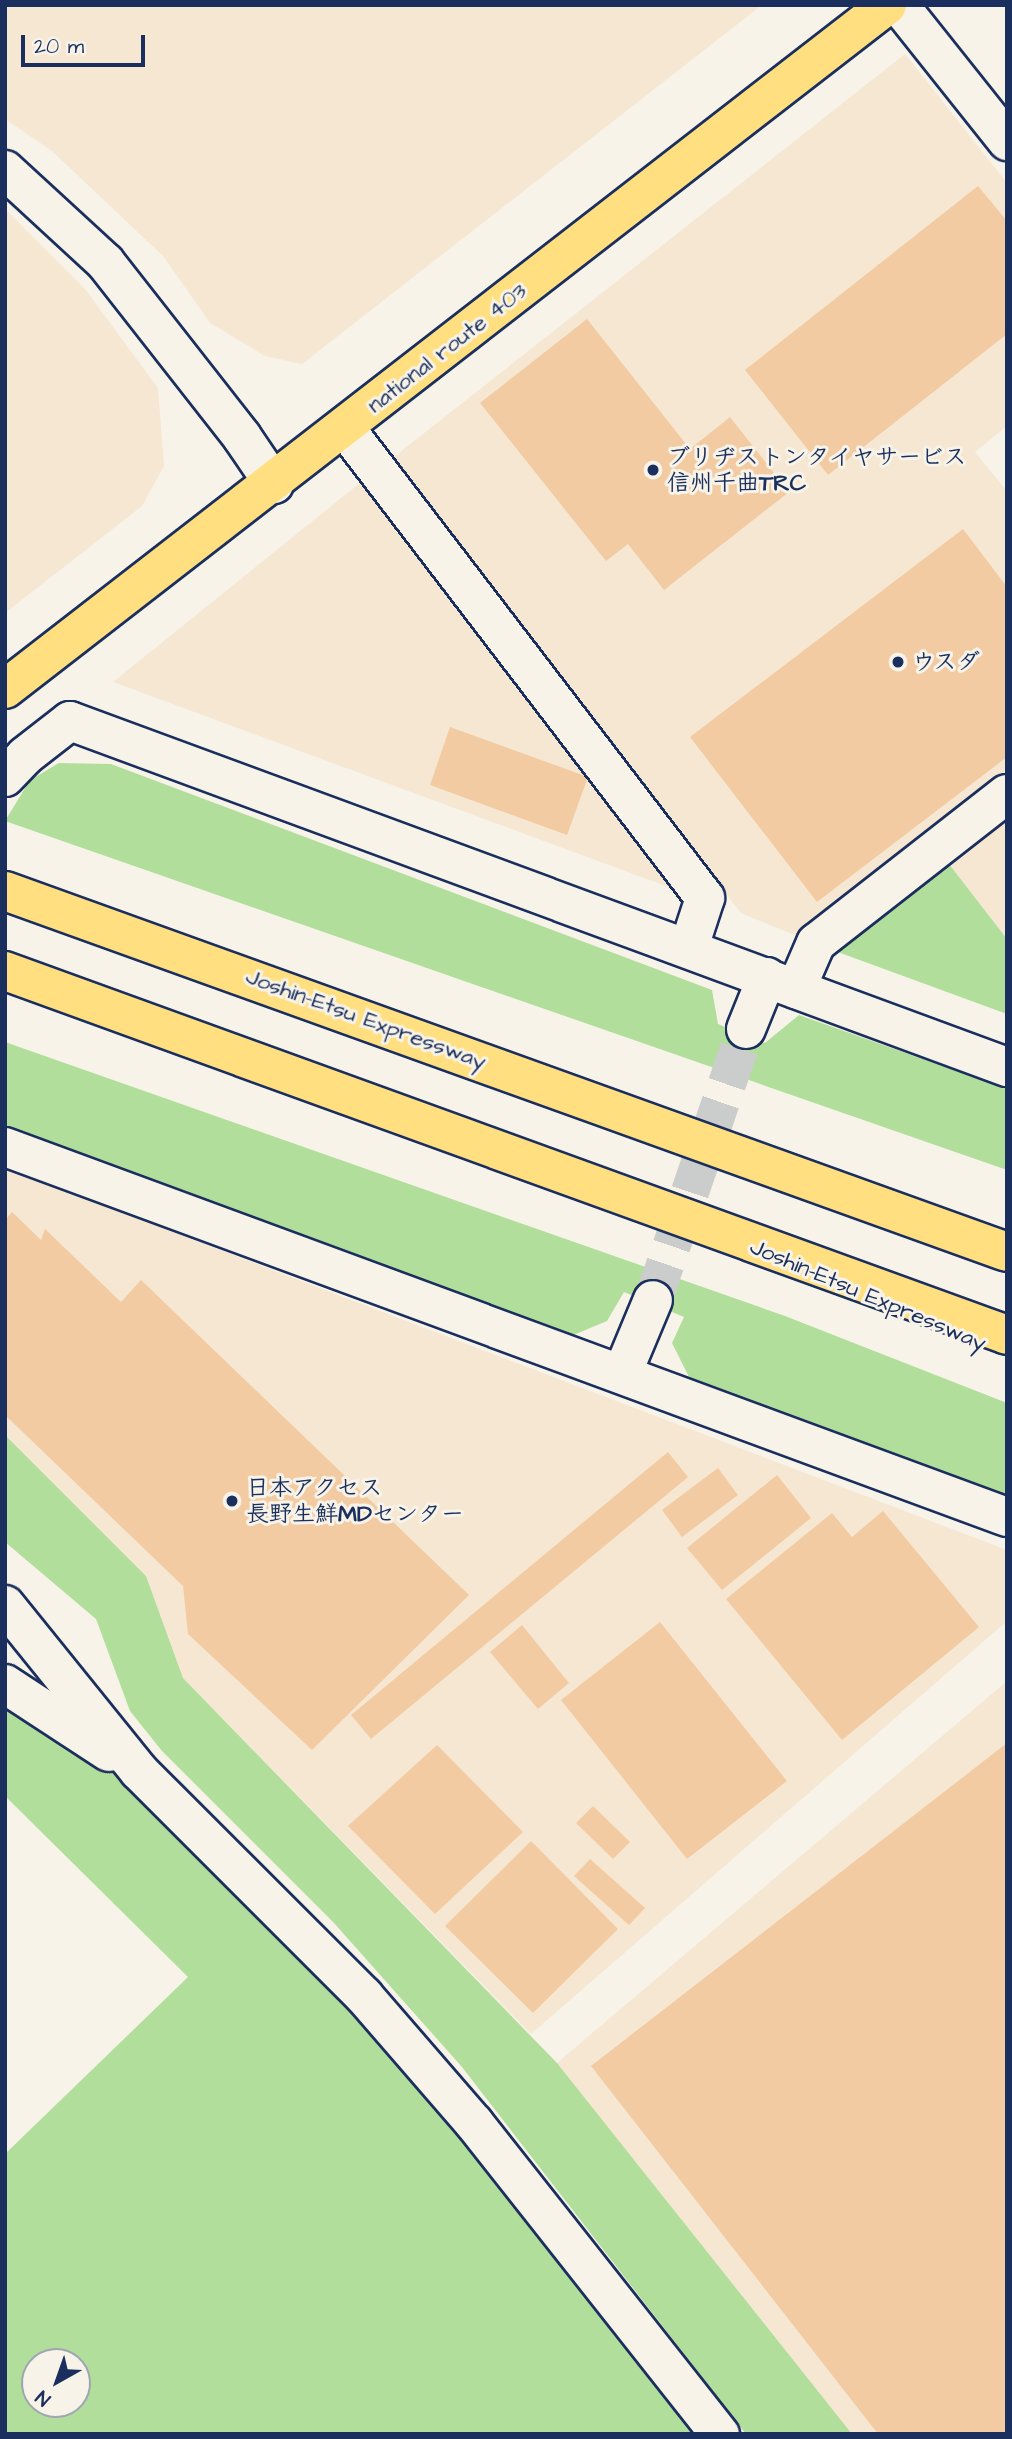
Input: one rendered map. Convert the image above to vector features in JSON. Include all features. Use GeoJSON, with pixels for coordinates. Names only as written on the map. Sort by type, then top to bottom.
{"type":"FeatureCollection","features":[{"type":"Feature","properties":{"kind":"highway","name":"national route 403"},"geometry":{"type":"LineString","coordinates":[[5,689],[274,484],[887,5]]}},
{"type":"Feature","properties":{"kind":"highway","name":"Joshin-Etsu Expressway"},"geometry":{"type":"LineString","coordinates":[[5,891],[726,1148],[1007,1252]]}},
{"type":"Feature","properties":{"kind":"highway","name":"Joshin-Etsu Expressway"},"geometry":{"type":"LineString","coordinates":[[5,971],[1007,1335]]}},
{"type":"Feature","properties":{"kind":"highway","name":"Joshin-Etsu Expressway"},"geometry":{"type":"LineString","coordinates":[[726,1148],[1007,1242]]}},
{"type":"Feature","properties":{"kind":"highway","name":"Joshin-Etsu Expressway"},"geometry":{"type":"LineString","coordinates":[[692,1219],[1007,1354]]}},
{"type":"Feature","properties":{"kind":"street"},"geometry":{"type":"LineString","coordinates":[[899,5],[1007,141]]}},
{"type":"Feature","properties":{"kind":"street"},"geometry":{"type":"LineString","coordinates":[[5,170],[58,215],[112,270],[243,437],[274,484]]}},
{"type":"Feature","properties":{"kind":"street"},"geometry":{"type":"LineString","coordinates":[[345,428],[705,898],[689,947]]}},
{"type":"Feature","properties":{"kind":"street"},"geometry":{"type":"LineString","coordinates":[[5,777],[25,756],[70,722],[689,947],[1007,1067]]}},
{"type":"Feature","properties":{"kind":"street"},"geometry":{"type":"LineString","coordinates":[[746,1029],[816,943],[1007,794]]}},
{"type":"Feature","properties":{"kind":"street"},"geometry":{"type":"LineString","coordinates":[[5,1147],[1007,1517]]}},
{"type":"Feature","properties":{"kind":"street"},"geometry":{"type":"LineString","coordinates":[[622,1374],[653,1300]]}},
{"type":"Feature","properties":{"kind":"street"},"geometry":{"type":"LineString","coordinates":[[5,1605],[139,1771],[364,1996],[474,2123],[720,2434]]}},
{"type":"Feature","properties":{"kind":"street"},"geometry":{"type":"LineString","coordinates":[[5,1684],[139,1771]]}},
{"type":"Feature","properties":{"kind":"shaded area"},"geometry":{"type":"Polygon","coordinates":[[[5,5],[762,5],[302,364],[265,356],[210,323],[163,256],[52,151],[5,119],[5,5]]]}},
{"type":"Feature","properties":{"kind":"shaded area"},"geometry":{"type":"Polygon","coordinates":[[[905,54],[1007,183],[1007,426],[975,452],[1007,491],[1007,771],[797,936],[741,913],[390,460],[905,54]]]}},
{"type":"Feature","properties":{"kind":"shaded area"},"geometry":{"type":"Polygon","coordinates":[[[5,209],[85,289],[158,388],[164,466],[142,506],[5,613],[5,209]]]}},
{"type":"Feature","properties":{"kind":"shaded area"},"geometry":{"type":"Polygon","coordinates":[[[366,478],[673,880],[671,888],[113,682],[366,478]]]}},
{"type":"Feature","properties":{"kind":"shaded area"},"geometry":{"type":"Polygon","coordinates":[[[1007,819],[1007,939],[949,864],[1007,819]]]}},
{"type":"Feature","properties":{"kind":"shaded area"},"geometry":{"type":"Polygon","coordinates":[[[5,1168],[1007,1550],[1007,1621],[531,2034],[183,1678],[146,1576],[5,1435],[5,1168]]]}},
{"type":"Feature","properties":{"kind":"shaded area"},"geometry":{"type":"Polygon","coordinates":[[[1007,1681],[1007,2434],[852,2434],[557,2063],[1007,1681]]]}},
{"type":"Feature","properties":{"kind":"green space"},"geometry":{"type":"Polygon","coordinates":[[[59,763],[111,764],[712,990],[718,1024],[765,1043],[799,1015],[1007,1089],[1007,1170],[5,821],[30,780],[59,763]]]}},
{"type":"Feature","properties":{"kind":"green space"},"geometry":{"type":"Polygon","coordinates":[[[949,864],[1007,939],[1007,1014],[835,951],[949,864]]]}},
{"type":"Feature","properties":{"kind":"green space"},"geometry":{"type":"Polygon","coordinates":[[[5,1042],[785,1316],[1007,1403],[1007,1503],[689,1377],[672,1343],[684,1317],[624,1292],[607,1321],[571,1336],[5,1128],[5,1042]]]}},
{"type":"Feature","properties":{"kind":"green space"},"geometry":{"type":"Polygon","coordinates":[[[5,1435],[146,1576],[183,1678],[557,2063],[852,2434],[746,2434],[462,2067],[334,1923],[162,1751],[130,1711],[96,1619],[5,1542],[5,1435]]]}},
{"type":"Feature","properties":{"kind":"green space"},"geometry":{"type":"Polygon","coordinates":[[[5,1698],[115,1766],[219,1879],[328,1986],[441,2111],[697,2434],[5,2434],[5,2154],[188,1977],[5,1796],[5,1698]]]}},
{"type":"Feature","properties":{"kind":"building"},"geometry":{"type":"Polygon","coordinates":[[[978,186],[1007,221],[1007,334],[828,475],[745,370],[978,186]]]}},
{"type":"Feature","properties":{"kind":"building","name":"ブリヂストンタイヤサービス 信州千曲TRC"},"geometry":{"type":"Polygon","coordinates":[[[587,319],[690,449],[730,417],[789,492],[664,590],[628,544],[606,561],[480,403],[587,319]]]}},
{"type":"Feature","properties":{"kind":"building","name":"ウスダ"},"geometry":{"type":"Polygon","coordinates":[[[963,529],[1007,587],[1007,757],[817,902],[690,737],[963,529]]]}},
{"type":"Feature","properties":{"kind":"building"},"geometry":{"type":"Polygon","coordinates":[[[450,727],[588,777],[567,835],[430,785],[450,727]]]}},
{"type":"Feature","properties":{"kind":"building","name":"日本アクセス 長野生鮮MDセンター"},"geometry":{"type":"Polygon","coordinates":[[[12,1212],[41,1240],[45,1229],[121,1302],[141,1280],[469,1595],[312,1750],[188,1634],[183,1586],[5,1415],[5,1220],[12,1212]]]}},
{"type":"Feature","properties":{"kind":"building"},"geometry":{"type":"Polygon","coordinates":[[[668,1452],[688,1477],[371,1739],[351,1715],[668,1452]]]}},
{"type":"Feature","properties":{"kind":"building"},"geometry":{"type":"Polygon","coordinates":[[[718,1468],[738,1495],[682,1537],[662,1510],[718,1468]]]}},
{"type":"Feature","properties":{"kind":"building"},"geometry":{"type":"Polygon","coordinates":[[[777,1475],[811,1518],[722,1590],[687,1548],[777,1475]]]}},
{"type":"Feature","properties":{"kind":"building"},"geometry":{"type":"Polygon","coordinates":[[[883,1511],[979,1627],[842,1740],[726,1599],[832,1513],[852,1537],[883,1511]]]}},
{"type":"Feature","properties":{"kind":"building"},"geometry":{"type":"Polygon","coordinates":[[[660,1622],[787,1781],[687,1859],[561,1700],[660,1622]]]}},
{"type":"Feature","properties":{"kind":"building"},"geometry":{"type":"Polygon","coordinates":[[[522,1625],[569,1683],[538,1709],[490,1652],[522,1625]]]}},
{"type":"Feature","properties":{"kind":"building"},"geometry":{"type":"Polygon","coordinates":[[[1007,1743],[1007,2434],[878,2434],[591,2066],[1007,1743]]]}},
{"type":"Feature","properties":{"kind":"building"},"geometry":{"type":"Polygon","coordinates":[[[437,1745],[523,1832],[435,1914],[348,1826],[437,1745]]]}},
{"type":"Feature","properties":{"kind":"building"},"geometry":{"type":"Polygon","coordinates":[[[593,1806],[630,1842],[613,1859],[576,1823],[593,1806]]]}},
{"type":"Feature","properties":{"kind":"building"},"geometry":{"type":"Polygon","coordinates":[[[531,1841],[618,1929],[533,2013],[445,1926],[531,1841]]]}},
{"type":"Feature","properties":{"kind":"building"},"geometry":{"type":"Polygon","coordinates":[[[590,1859],[645,1908],[629,1925],[574,1876],[590,1859]]]}},
{"type":"Feature","properties":{"kind":"tunnel"},"geometry":{"type":"LineString","coordinates":[[653,1300],[746,1029]]}},
{"type":"Feature","properties":{"kind":"place","name":"ブリヂストンタイヤサービス 信州千曲TRC"},"geometry":{"type":"Point","coordinates":[653,470]}},
{"type":"Feature","properties":{"kind":"place","name":"ウスダ"},"geometry":{"type":"Point","coordinates":[898,662]}},
{"type":"Feature","properties":{"kind":"place","name":"日本アクセス 長野生鮮MDセンター"},"geometry":{"type":"Point","coordinates":[232,1501]}}]}
